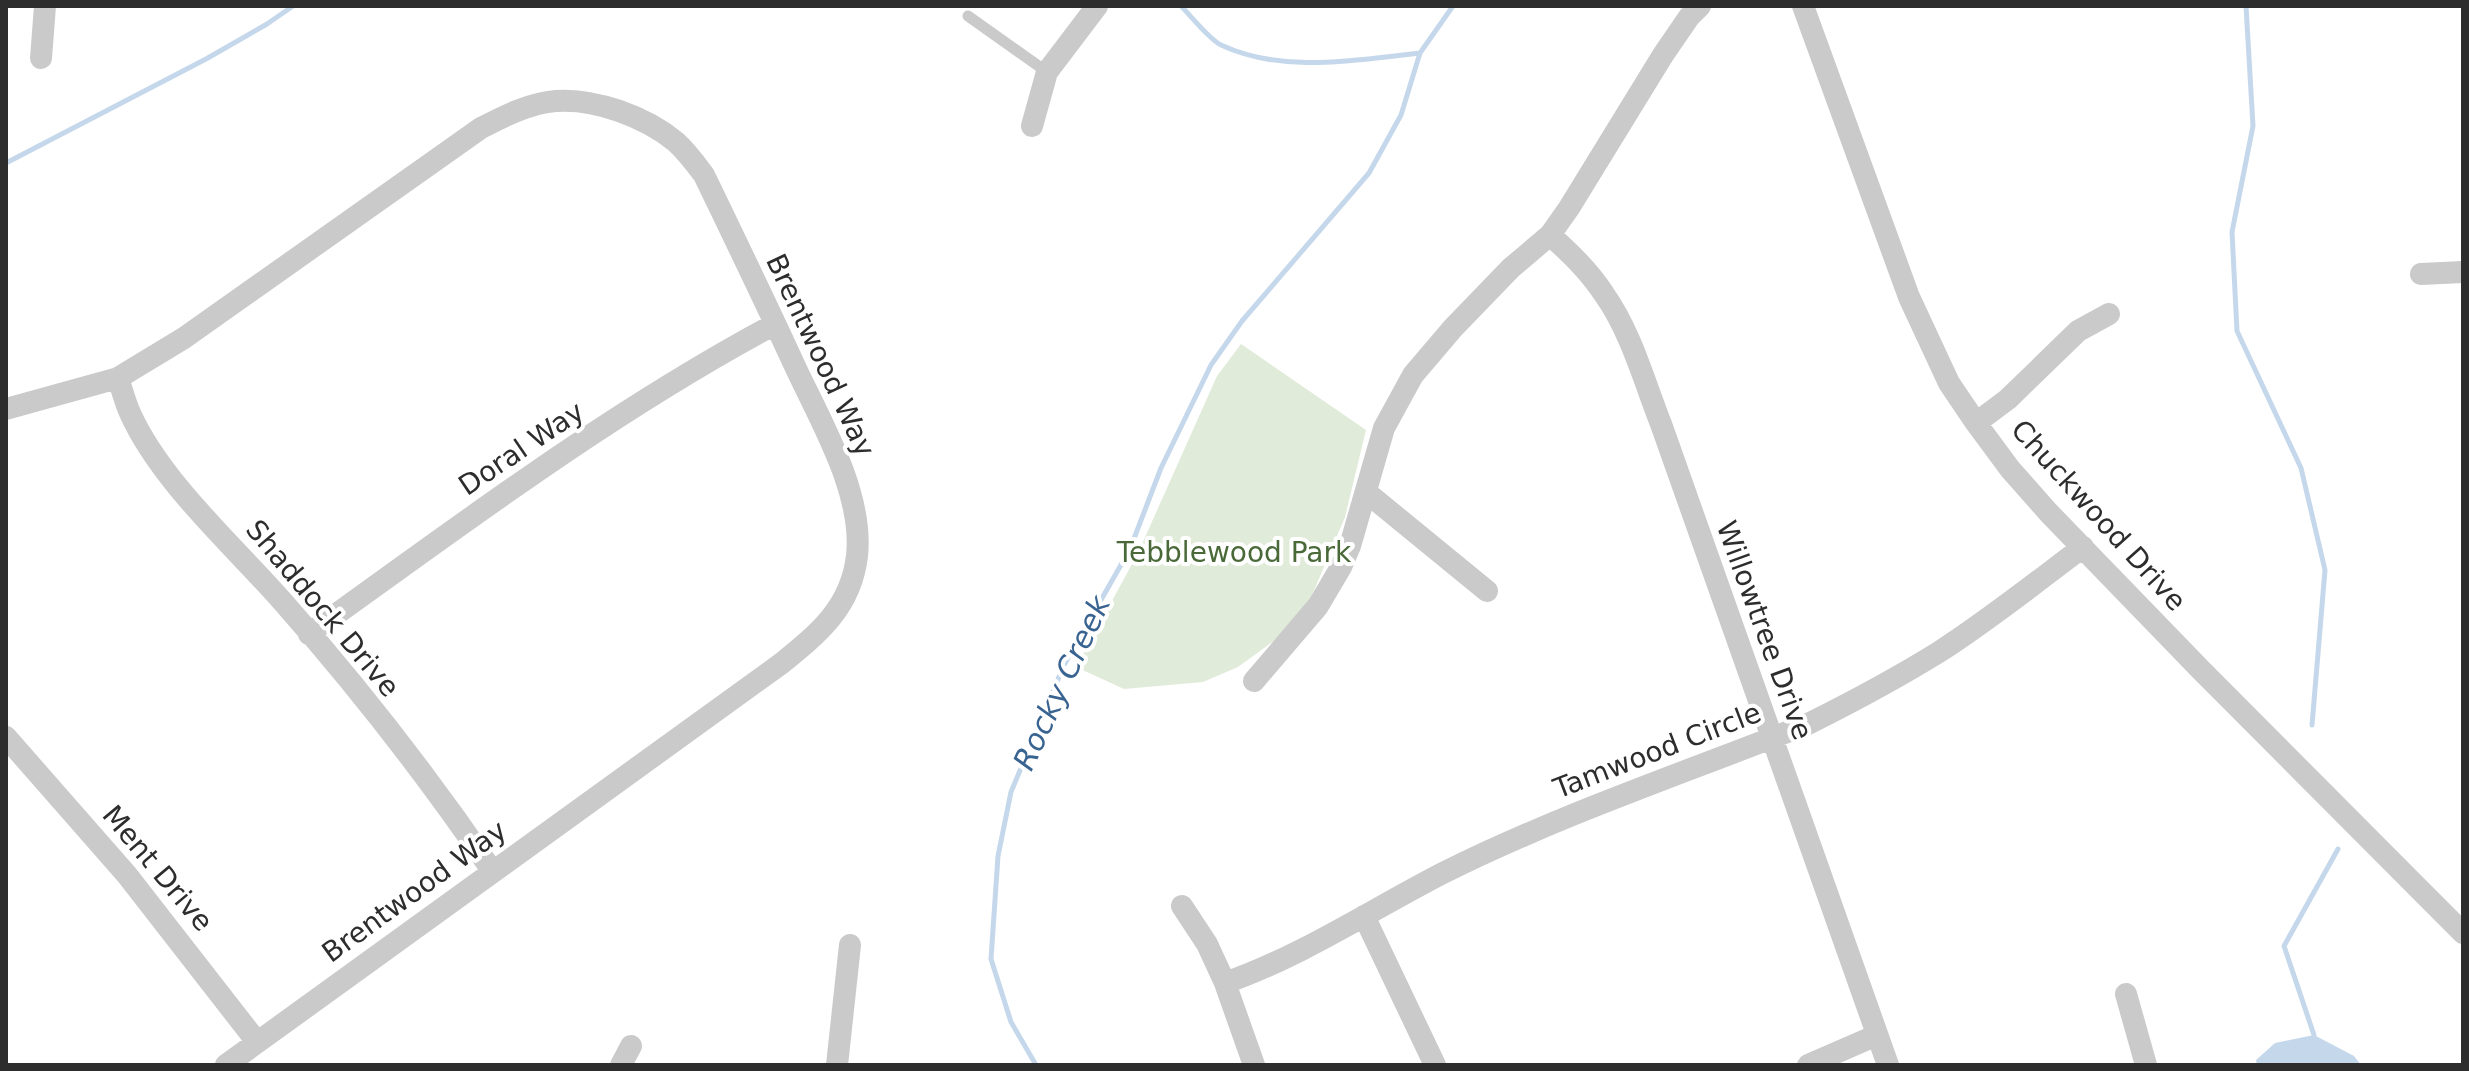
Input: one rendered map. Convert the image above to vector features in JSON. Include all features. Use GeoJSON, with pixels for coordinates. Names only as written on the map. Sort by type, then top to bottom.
{"type":"FeatureCollection","features":[{"type":"Feature","properties":{"kind":"street"},"geometry":{"type":"LineString","coordinates":[[41,58],[45,6]]}},
{"type":"Feature","properties":{"kind":"street"},"geometry":{"type":"LineString","coordinates":[[1032,126],[1047,72],[1097,6]]}},
{"type":"Feature","properties":{"kind":"street"},"geometry":{"type":"LineString","coordinates":[[1254,681],[1301,629],[1331,586],[1350,546],[1384,428],[1413,375],[1501,278],[1550,235],[1663,55],[1700,6]]}},
{"type":"Feature","properties":{"kind":"street","name":"Chuckwood Drive"},"geometry":{"type":"LineString","coordinates":[[1803,6],[1909,297],[1949,383],[1976,423],[2010,469],[2083,547],[2201,670],[2463,932]]}},
{"type":"Feature","properties":{"kind":"street","name":"Brentwood Way"},"geometry":{"type":"LineString","coordinates":[[6,409],[118,378],[184,338],[481,128],[526,108],[556,101],[581,101],[605,106],[663,133],[686,152],[704,175],[828,439],[854,507],[858,532],[857,557],[846,593],[833,617],[819,633],[782,663],[226,1065]]}},
{"type":"Feature","properties":{"kind":"street","name":"Willowtree Drive"},"geometry":{"type":"LineString","coordinates":[[1550,235],[1581,264],[1621,322],[1661,424],[1888,1065]]}},
{"type":"Feature","properties":{"kind":"street"},"geometry":{"type":"LineString","coordinates":[[2421,274],[2463,272]]}},
{"type":"Feature","properties":{"kind":"street"},"geometry":{"type":"LineString","coordinates":[[1976,423],[2008,399],[2078,331],[2109,314]]}},
{"type":"Feature","properties":{"kind":"street","name":"Doral Way"},"geometry":{"type":"LineString","coordinates":[[309,634],[497,499],[705,364],[775,324]]}},
{"type":"Feature","properties":{"kind":"street","name":"Shaddock Drive"},"geometry":{"type":"LineString","coordinates":[[118,378],[130,413],[161,464],[384,725],[493,872]]}},
{"type":"Feature","properties":{"kind":"street"},"geometry":{"type":"LineString","coordinates":[[1366,492],[1487,591]]}},
{"type":"Feature","properties":{"kind":"street","name":"Tamwood Circle"},"geometry":{"type":"LineString","coordinates":[[1225,983],[1261,970],[1443,873],[1545,826],[1772,738],[1840,708],[1938,652],[1996,613],[2083,547]]}},
{"type":"Feature","properties":{"kind":"street","name":"Ment Drive"},"geometry":{"type":"LineString","coordinates":[[6,737],[127,875],[257,1042]]}},
{"type":"Feature","properties":{"kind":"street"},"geometry":{"type":"LineString","coordinates":[[1182,906],[1207,944],[1225,983],[1254,1065]]}},
{"type":"Feature","properties":{"kind":"street"},"geometry":{"type":"LineString","coordinates":[[1364,916],[1435,1065]]}},
{"type":"Feature","properties":{"kind":"street"},"geometry":{"type":"LineString","coordinates":[[837,1065],[850,945]]}},
{"type":"Feature","properties":{"kind":"street"},"geometry":{"type":"LineString","coordinates":[[2126,994],[2146,1065]]}},
{"type":"Feature","properties":{"kind":"street"},"geometry":{"type":"LineString","coordinates":[[1808,1065],[1877,1035]]}},
{"type":"Feature","properties":{"kind":"lane"},"geometry":{"type":"LineString","coordinates":[[968,16],[1047,72]]}},
{"type":"Feature","properties":{"kind":"green space","name":"Tebblewood Park"},"geometry":{"type":"Polygon","coordinates":[[[1241,344],[1366,430],[1345,517],[1310,600],[1278,638],[1238,667],[1203,682],[1124,689],[1076,667],[1138,553],[1217,376],[1241,344]]]}},
{"type":"Feature","properties":{"kind":"water"},"geometry":{"type":"Polygon","coordinates":[[[2314,1035],[2354,1056],[2361,1065],[2257,1065],[2256,1060],[2275,1043],[2314,1035]]]}},
{"type":"Feature","properties":{"kind":"waterway"},"geometry":{"type":"LineString","coordinates":[[6,163],[206,59],[293,6]]}},
{"type":"Feature","properties":{"kind":"waterway"},"geometry":{"type":"LineString","coordinates":[[1181,6],[1216,42],[1245,54],[1269,59],[1345,61],[1420,53]]}},
{"type":"Feature","properties":{"kind":"waterway","name":"Rocky Creek"},"geometry":{"type":"LineString","coordinates":[[1036,1065],[1011,1022],[991,959],[998,856],[1011,792],[1064,665],[1130,549],[1161,468],[1211,365],[1242,321],[1369,173],[1401,115],[1420,53],[1453,6]]}},
{"type":"Feature","properties":{"kind":"waterway"},"geometry":{"type":"LineString","coordinates":[[2246,6],[2253,126],[2232,232],[2237,331],[2301,468],[2325,570],[2312,725]]}},
{"type":"Feature","properties":{"kind":"waterway"},"geometry":{"type":"LineString","coordinates":[[2314,1035],[2284,946],[2338,849]]}}]}
